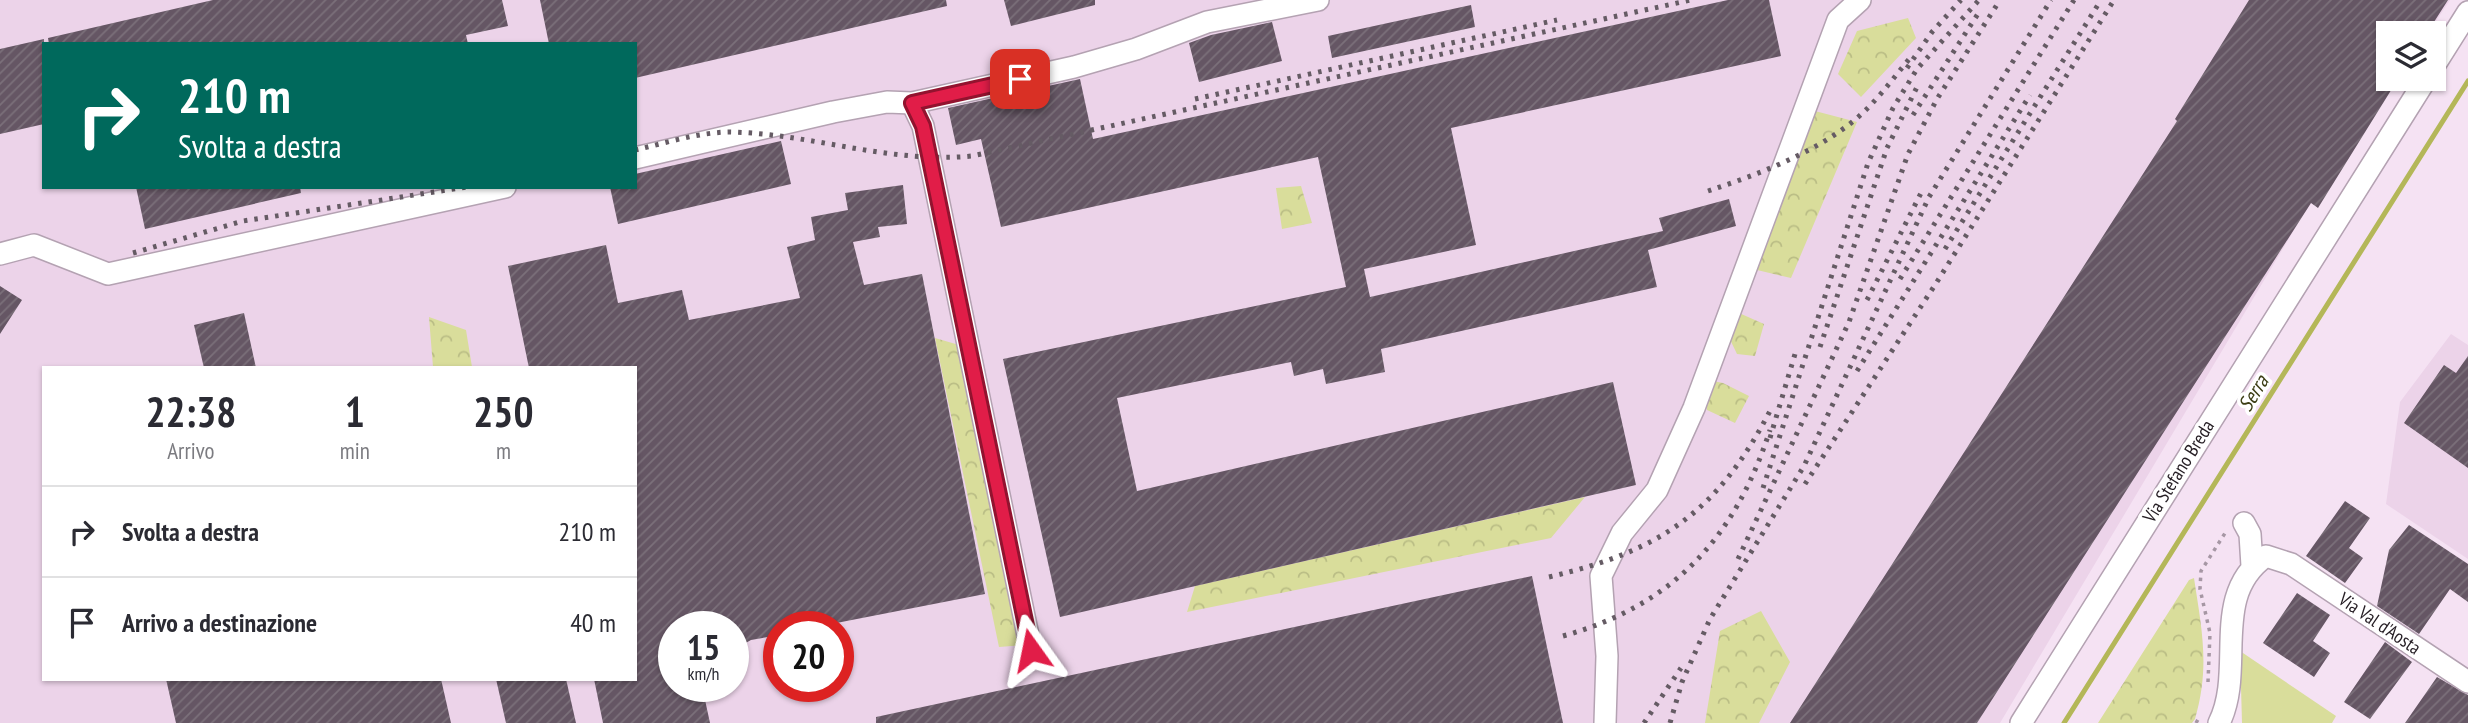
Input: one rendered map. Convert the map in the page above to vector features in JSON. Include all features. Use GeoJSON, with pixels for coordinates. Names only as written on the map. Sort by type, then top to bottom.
{"type":"FeatureCollection","features":[{"type":"Feature","properties":{"kind":"street"},"geometry":{"type":"LineString","coordinates":[[637,158],[833,112],[887,103],[912,103],[1074,67],[1136,49],[1207,22],[1318,0]]}},
{"type":"Feature","properties":{"kind":"street"},"geometry":{"type":"LineString","coordinates":[[1605,723],[1607,656],[1601,576],[1622,533],[1657,490],[1673,455],[1694,408],[1838,20],[1860,0]]}},
{"type":"Feature","properties":{"kind":"street"},"geometry":{"type":"LineString","coordinates":[[2446,47],[2468,12]]}},
{"type":"Feature","properties":{"kind":"street","name":"Via Stefano Breda"},"geometry":{"type":"LineString","coordinates":[[2021,723],[2418,91]]}},
{"type":"Feature","properties":{"kind":"street"},"geometry":{"type":"LineString","coordinates":[[912,103],[923,126],[1031,650]]}},
{"type":"Feature","properties":{"kind":"street"},"geometry":{"type":"LineString","coordinates":[[0,254],[34,245],[108,274],[497,189]]}},
{"type":"Feature","properties":{"kind":"street"},"geometry":{"type":"LineString","coordinates":[[2211,718],[2225,711],[2230,679],[2232,604],[2252,566],[2250,534],[2244,523]]}},
{"type":"Feature","properties":{"kind":"street","name":"Via Val d'Aosta"},"geometry":{"type":"LineString","coordinates":[[2252,566],[2266,556],[2291,564],[2468,682]]}},
{"type":"Feature","properties":{"kind":"path"},"geometry":{"type":"LineString","coordinates":[[2208,689],[2210,633],[2200,589],[2201,571],[2235,518],[2239,515],[2244,523]]}},
{"type":"Feature","properties":{"kind":"path"},"geometry":{"type":"LineString","coordinates":[[2196,723],[2211,718]]}},
{"type":"Feature","properties":{"kind":"shaded area"},"geometry":{"type":"Polygon","coordinates":[[[0,0],[2450,0],[2436,21],[2376,21],[2376,91],[2388,91],[2303,215],[2000,723],[0,723],[0,0]]]}},
{"type":"Feature","properties":{"kind":"shaded area"},"geometry":{"type":"Polygon","coordinates":[[[2451,334],[2468,345],[2468,559],[2386,504],[2400,402],[2451,334]]]}},
{"type":"Feature","properties":{"kind":"green space"},"geometry":{"type":"Polygon","coordinates":[[[1908,18],[1916,38],[1861,97],[1838,74],[1857,31],[1908,18]]]}},
{"type":"Feature","properties":{"kind":"green space"},"geometry":{"type":"Polygon","coordinates":[[[1815,111],[1857,122],[1791,278],[1757,270],[1815,111]]]}},
{"type":"Feature","properties":{"kind":"green space"},"geometry":{"type":"Polygon","coordinates":[[[1301,186],[1312,223],[1282,229],[1276,188],[1301,186]]]}},
{"type":"Feature","properties":{"kind":"green space"},"geometry":{"type":"Polygon","coordinates":[[[1739,313],[1764,324],[1755,356],[1737,354],[1723,325],[1739,313]]]}},
{"type":"Feature","properties":{"kind":"green space"},"geometry":{"type":"Polygon","coordinates":[[[429,317],[466,330],[472,366],[433,366],[429,317]]]}},
{"type":"Feature","properties":{"kind":"green space"},"geometry":{"type":"Polygon","coordinates":[[[935,338],[966,347],[1035,644],[999,647],[935,338]]]}},
{"type":"Feature","properties":{"kind":"green space"},"geometry":{"type":"Polygon","coordinates":[[[1703,379],[1723,383],[1749,396],[1735,423],[1707,410],[1703,379]]]}},
{"type":"Feature","properties":{"kind":"green space"},"geometry":{"type":"Polygon","coordinates":[[[1585,497],[1551,538],[1187,612],[1195,586],[1585,497]]]}},
{"type":"Feature","properties":{"kind":"green space"},"geometry":{"type":"Polygon","coordinates":[[[2194,578],[2203,649],[2200,700],[2195,719],[2192,723],[2098,723],[2189,580],[2194,578]]]}},
{"type":"Feature","properties":{"kind":"green space"},"geometry":{"type":"Polygon","coordinates":[[[1761,611],[1790,662],[1759,723],[1705,723],[1720,631],[1761,611]]]}},
{"type":"Feature","properties":{"kind":"green space"},"geometry":{"type":"Polygon","coordinates":[[[2240,651],[2336,716],[2332,723],[2242,723],[2240,651]]]}},
{"type":"Feature","properties":{"kind":"building"},"geometry":{"type":"Polygon","coordinates":[[[213,0],[502,0],[508,26],[466,35],[468,42],[49,42],[48,38],[213,0]]]}},
{"type":"Feature","properties":{"kind":"building"},"geometry":{"type":"Polygon","coordinates":[[[540,0],[946,0],[947,6],[637,78],[637,42],[549,42],[540,0]]]}},
{"type":"Feature","properties":{"kind":"building"},"geometry":{"type":"Polygon","coordinates":[[[1004,0],[1095,0],[1095,5],[1011,26],[1004,0]]]}},
{"type":"Feature","properties":{"kind":"building"},"geometry":{"type":"Polygon","coordinates":[[[1728,0],[1769,0],[1781,56],[1451,128],[1476,245],[1364,269],[1370,297],[1663,231],[1659,218],[1729,199],[1736,226],[1648,250],[1657,287],[1381,349],[1385,372],[1326,384],[1323,369],[1294,376],[1291,362],[1117,398],[1137,491],[1613,382],[1636,485],[1060,617],[1003,359],[1346,287],[1318,157],[1001,227],[981,139],[956,145],[948,108],[1080,79],[1093,139],[1728,0]]]}},
{"type":"Feature","properties":{"kind":"building"},"geometry":{"type":"Polygon","coordinates":[[[2249,0],[2448,0],[2435,21],[2376,21],[2376,91],[2391,91],[2318,208],[2311,203],[1977,723],[1790,723],[2177,121],[2175,119],[2249,0]]]}},
{"type":"Feature","properties":{"kind":"building"},"geometry":{"type":"Polygon","coordinates":[[[1471,5],[1475,27],[1332,58],[1328,36],[1471,5]]]}},
{"type":"Feature","properties":{"kind":"building"},"geometry":{"type":"Polygon","coordinates":[[[1272,22],[1282,61],[1199,82],[1189,43],[1211,35],[1272,22]]]}},
{"type":"Feature","properties":{"kind":"building"},"geometry":{"type":"Polygon","coordinates":[[[44,39],[42,124],[0,134],[0,49],[44,39]]]}},
{"type":"Feature","properties":{"kind":"building"},"geometry":{"type":"Polygon","coordinates":[[[781,141],[791,184],[618,224],[610,189],[637,189],[637,174],[781,141]]]}},
{"type":"Feature","properties":{"kind":"building"},"geometry":{"type":"Polygon","coordinates":[[[903,185],[907,224],[878,227],[880,237],[853,242],[864,285],[922,274],[985,594],[854,620],[854,611],[763,611],[763,638],[749,641],[749,611],[658,611],[658,702],[705,702],[710,723],[603,723],[594,681],[637,681],[637,366],[529,366],[508,266],[606,245],[618,303],[682,290],[689,320],[800,298],[787,247],[815,240],[811,217],[848,210],[845,193],[903,185]]]}},
{"type":"Feature","properties":{"kind":"building"},"geometry":{"type":"Polygon","coordinates":[[[136,189],[300,189],[301,193],[145,229],[136,189]]]}},
{"type":"Feature","properties":{"kind":"building"},"geometry":{"type":"Polygon","coordinates":[[[0,286],[22,300],[0,334],[0,286]]]}},
{"type":"Feature","properties":{"kind":"building"},"geometry":{"type":"Polygon","coordinates":[[[244,313],[256,366],[204,366],[194,325],[244,313]]]}},
{"type":"Feature","properties":{"kind":"building"},"geometry":{"type":"Polygon","coordinates":[[[2468,356],[2468,468],[2404,423],[2444,365],[2456,373],[2468,356]]]}},
{"type":"Feature","properties":{"kind":"building"},"geometry":{"type":"Polygon","coordinates":[[[2345,501],[2370,518],[2349,548],[2363,558],[2345,583],[2306,556],[2345,501]]]}},
{"type":"Feature","properties":{"kind":"building"},"geometry":{"type":"Polygon","coordinates":[[[2409,525],[2468,564],[2468,602],[2450,589],[2419,634],[2377,606],[2389,550],[2409,525]]]}},
{"type":"Feature","properties":{"kind":"building"},"geometry":{"type":"Polygon","coordinates":[[[1532,576],[1563,723],[876,723],[876,717],[1532,576]]]}},
{"type":"Feature","properties":{"kind":"building"},"geometry":{"type":"Polygon","coordinates":[[[2297,593],[2330,615],[2313,641],[2330,653],[2314,677],[2263,643],[2297,593]]]}},
{"type":"Feature","properties":{"kind":"building"},"geometry":{"type":"Polygon","coordinates":[[[2385,642],[2412,662],[2370,719],[2344,702],[2385,642]]]}},
{"type":"Feature","properties":{"kind":"building"},"geometry":{"type":"Polygon","coordinates":[[[2437,677],[2468,695],[2468,723],[2405,723],[2437,677]]]}},
{"type":"Feature","properties":{"kind":"building"},"geometry":{"type":"Polygon","coordinates":[[[166,681],[441,681],[451,723],[176,723],[166,681]]]}},
{"type":"Feature","properties":{"kind":"building"},"geometry":{"type":"Polygon","coordinates":[[[496,681],[566,681],[576,723],[506,723],[496,681]]]}},
{"type":"Feature","properties":{"kind":"waterway","name":"Serra"},"geometry":{"type":"LineString","coordinates":[[2064,723],[2468,81]]}},
{"type":"Feature","properties":{"kind":"railway"},"geometry":{"type":"LineString","coordinates":[[637,150],[695,136],[731,132],[762,134],[911,156],[972,156],[1691,0]]}},
{"type":"Feature","properties":{"kind":"railway"},"geometry":{"type":"LineString","coordinates":[[1907,68],[1932,32],[1961,0]]}},
{"type":"Feature","properties":{"kind":"railway"},"geometry":{"type":"LineString","coordinates":[[1763,488],[1868,163],[1893,108],[1917,69],[1979,0]]}},
{"type":"Feature","properties":{"kind":"railway"},"geometry":{"type":"LineString","coordinates":[[1738,559],[1849,322],[1908,154],[1937,99],[2000,0]]}},
{"type":"Feature","properties":{"kind":"railway"},"geometry":{"type":"LineString","coordinates":[[1670,723],[1682,682],[1710,619],[1804,466],[1929,197],[2051,0]]}},
{"type":"Feature","properties":{"kind":"railway"},"geometry":{"type":"LineString","coordinates":[[1900,279],[2074,0]]}},
{"type":"Feature","properties":{"kind":"railway"},"geometry":{"type":"LineString","coordinates":[[1945,249],[2101,0]]}},
{"type":"Feature","properties":{"kind":"railway"},"geometry":{"type":"LineString","coordinates":[[1805,484],[1935,285],[2114,0]]}},
{"type":"Feature","properties":{"kind":"railway"},"geometry":{"type":"LineString","coordinates":[[1913,115],[1981,9]]}},
{"type":"Feature","properties":{"kind":"railway"},"geometry":{"type":"LineString","coordinates":[[1195,99],[1557,20]]}},
{"type":"Feature","properties":{"kind":"railway"},"geometry":{"type":"LineString","coordinates":[[1708,191],[1782,163],[1835,134],[1867,108],[1910,58]]}},
{"type":"Feature","properties":{"kind":"railway"},"geometry":{"type":"LineString","coordinates":[[1820,347],[1887,148],[1918,85]]}},
{"type":"Feature","properties":{"kind":"railway"},"geometry":{"type":"LineString","coordinates":[[1857,371],[2030,95]]}},
{"type":"Feature","properties":{"kind":"railway"},"geometry":{"type":"LineString","coordinates":[[133,253],[243,221],[454,189]]}},
{"type":"Feature","properties":{"kind":"railway"},"geometry":{"type":"LineString","coordinates":[[1867,300],[1922,191]]}},
{"type":"Feature","properties":{"kind":"railway"},"geometry":{"type":"LineString","coordinates":[[1770,438],[1795,354]]}},
{"type":"Feature","properties":{"kind":"railway"},"geometry":{"type":"LineString","coordinates":[[1549,577],[1589,567],[1623,554],[1654,540],[1682,522],[1707,501],[1730,475],[1771,409]]}},
{"type":"Feature","properties":{"kind":"railway"},"geometry":{"type":"LineString","coordinates":[[1563,636],[1602,623],[1637,606],[1668,586],[1695,562],[1738,503],[1756,469],[1770,430]]}},
{"type":"Feature","properties":{"kind":"railway"},"geometry":{"type":"LineString","coordinates":[[1644,723],[1681,668]]}},
{"type":"Feature","properties":{"kind":"route"},"geometry":{"type":"LineString","coordinates":[[1020,79],[912,103],[923,126],[1031,650]]}}]}
